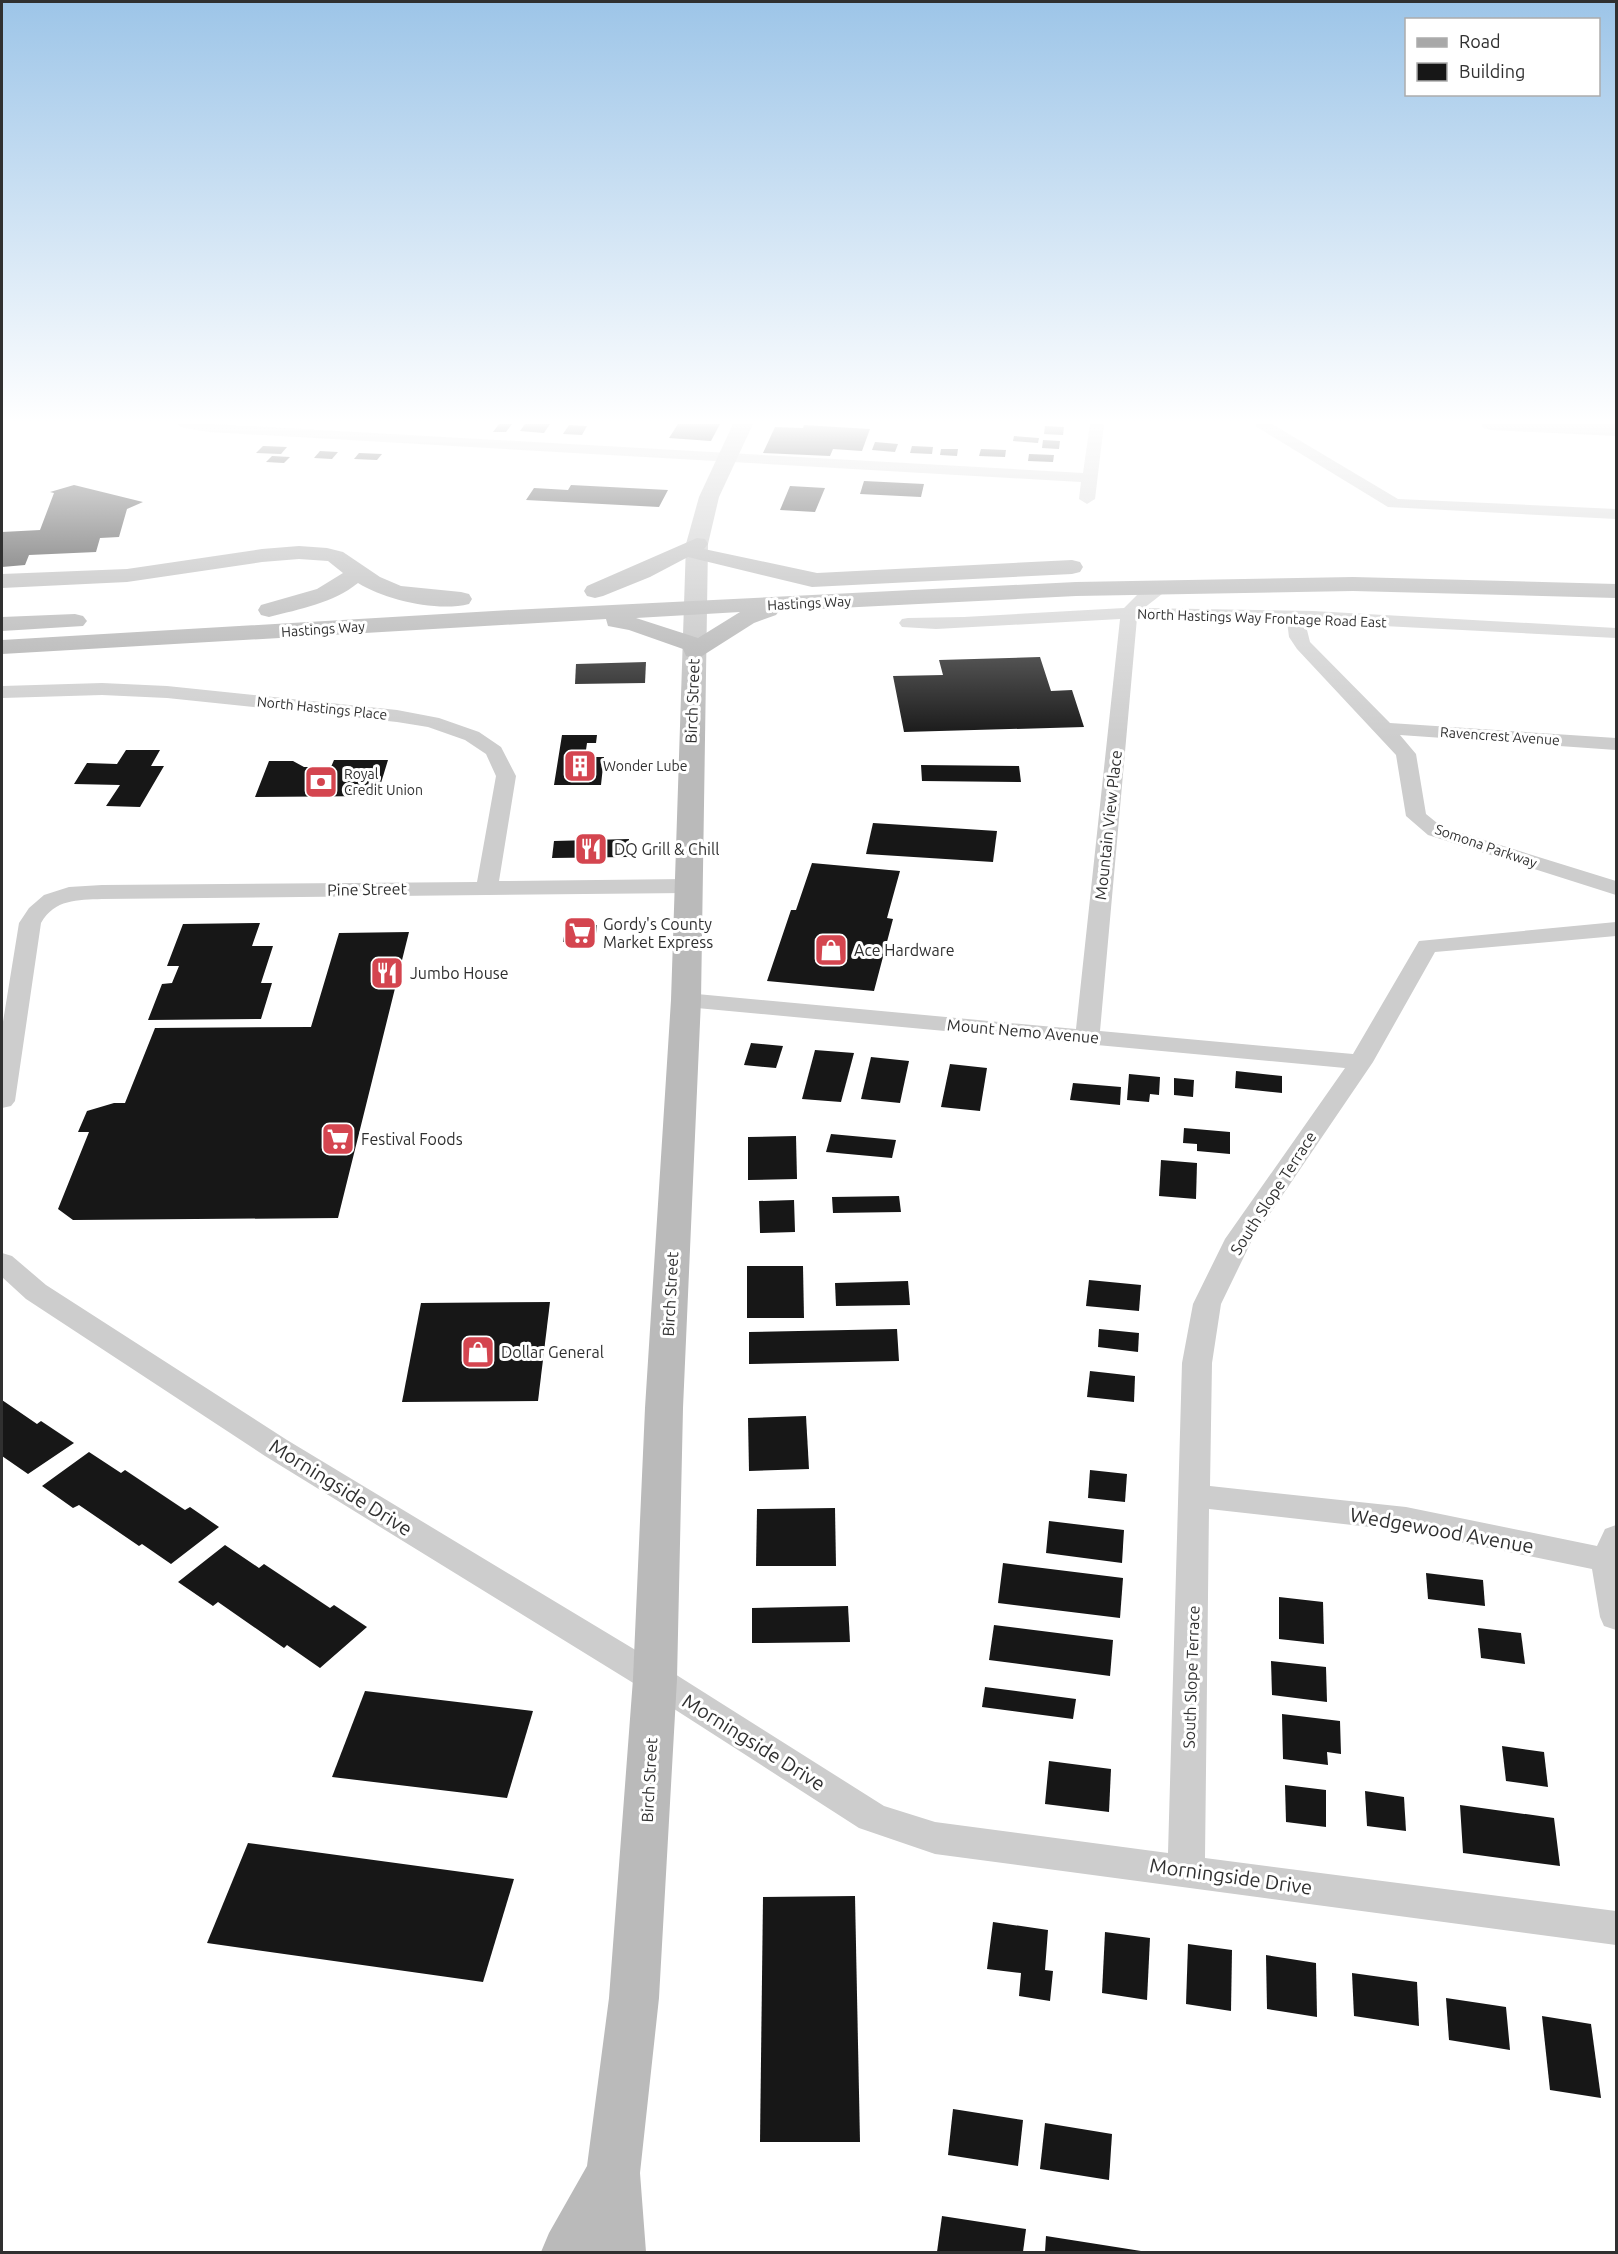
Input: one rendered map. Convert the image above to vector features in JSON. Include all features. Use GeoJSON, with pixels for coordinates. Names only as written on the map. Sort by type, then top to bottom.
{"type":"FeatureCollection","features":[{"type":"Feature","properties":{"kind":"main road","name":"Birch Street"},"geometry":{"type":"LineString","coordinates":[[618,2253],[614,2173],[634,1998],[655,1679],[664,1408],[686,1000],[694,648],[687,591],[700,529]]}},
{"type":"Feature","properties":{"kind":"main road"},"geometry":{"type":"LineString","coordinates":[[595,591],[697,549],[818,580]]}},
{"type":"Feature","properties":{"kind":"main road"},"geometry":{"type":"LineString","coordinates":[[2,581],[126,576],[284,553],[331,555],[342,558],[372,582],[409,595],[460,599]]}},
{"type":"Feature","properties":{"kind":"main road"},"geometry":{"type":"LineString","coordinates":[[1233,565],[1431,566],[1617,572]]}},
{"type":"Feature","properties":{"kind":"main road","name":"Hastings Way"},"geometry":{"type":"LineString","coordinates":[[742,584],[1094,566]]}},
{"type":"Feature","properties":{"kind":"main road"},"geometry":{"type":"LineString","coordinates":[[270,610],[317,598],[333,591],[354,575],[354,568]]}},
{"type":"Feature","properties":{"kind":"main road","name":"Hastings Way"},"geometry":{"type":"LineString","coordinates":[[246,611],[595,591],[687,591],[783,604],[1076,589],[1353,584],[1617,591]]}},
{"type":"Feature","properties":{"kind":"main road","name":"Hastings Way"},"geometry":{"type":"LineString","coordinates":[[2,647],[561,615],[687,591]]}},
{"type":"Feature","properties":{"kind":"main road"},"geometry":{"type":"LineString","coordinates":[[561,615],[634,624],[694,648],[746,618],[783,604]]}},
{"type":"Feature","properties":{"kind":"main road"},"geometry":{"type":"LineString","coordinates":[[2,624],[223,612]]}},
{"type":"Feature","properties":{"kind":"main road","name":"Birch Street"},"geometry":{"type":"LineString","coordinates":[[568,2253],[614,2173]]}},
{"type":"Feature","properties":{"kind":"street"},"geometry":{"type":"LineString","coordinates":[[1076,589],[1107,595],[1129,613],[1145,597],[1162,587]]}},
{"type":"Feature","properties":{"kind":"street","name":"North Hastings Way Frontage Road East"},"geometry":{"type":"LineString","coordinates":[[908,623],[946,625],[1129,613],[1295,618],[1617,633]]}},
{"type":"Feature","properties":{"kind":"street","name":"Mountain View Place"},"geometry":{"type":"LineString","coordinates":[[1087,1036],[1129,613]]}},
{"type":"Feature","properties":{"kind":"street","name":"Somona Parkway"},"geometry":{"type":"LineString","coordinates":[[1295,618],[1298,637],[1303,645],[1384,728],[1406,754],[1416,816],[1435,831],[1617,888]]}},
{"type":"Feature","properties":{"kind":"street","name":"North Hastings Place"},"geometry":{"type":"LineString","coordinates":[[2,692],[102,689],[179,693],[397,716],[432,722],[472,736],[494,751],[506,776],[488,888]]}},
{"type":"Feature","properties":{"kind":"street","name":"Ravencrest Avenue"},"geometry":{"type":"LineString","coordinates":[[1384,728],[1617,744]]}},
{"type":"Feature","properties":{"kind":"street","name":"Pine Street"},"geometry":{"type":"LineString","coordinates":[[2,1101],[30,922],[36,910],[48,899],[66,894],[102,892],[687,886]]}},
{"type":"Feature","properties":{"kind":"street","name":"South Slope Terrace"},"geometry":{"type":"LineString","coordinates":[[1186,1870],[1196,1496],[1197,1363],[1207,1304],[1239,1239],[1361,1062],[1427,946],[1617,930]]}},
{"type":"Feature","properties":{"kind":"street","name":"Mount Nemo Avenue"},"geometry":{"type":"LineString","coordinates":[[686,1000],[1361,1062]]}},
{"type":"Feature","properties":{"kind":"street","name":"Morningside Drive"},"geometry":{"type":"LineString","coordinates":[[2,1262],[36,1292],[276,1448],[655,1679],[872,1817],[935,1838],[1617,1928]]}},
{"type":"Feature","properties":{"kind":"street","name":"Wedgewood Avenue"},"geometry":{"type":"LineString","coordinates":[[1196,1496],[1406,1520],[1613,1553]]}},
{"type":"Feature","properties":{"kind":"street"},"geometry":{"type":"LineString","coordinates":[[1613,1553],[1617,1617]]}},
{"type":"Feature","properties":{"kind":"building"},"geometry":{"type":"Polygon","coordinates":[[[121,529],[119,537],[100,538],[96,552],[29,555],[25,565],[2,567],[2,532],[121,529]]]}},
{"type":"Feature","properties":{"kind":"building"},"geometry":{"type":"Polygon","coordinates":[[[1040,657],[1051,691],[1072,690],[1084,727],[904,732],[893,676],[943,675],[939,660],[1040,657]]]}},
{"type":"Feature","properties":{"kind":"building"},"geometry":{"type":"Polygon","coordinates":[[[646,662],[645,683],[575,684],[576,664],[646,662]]]}},
{"type":"Feature","properties":{"kind":"building","name":"Wonder Lube"},"geometry":{"type":"Polygon","coordinates":[[[562,735],[597,735],[596,743],[587,743],[585,757],[604,757],[601,785],[554,785],[562,735]]]}},
{"type":"Feature","properties":{"kind":"building"},"geometry":{"type":"Polygon","coordinates":[[[126,750],[160,750],[151,766],[164,766],[140,807],[106,806],[120,785],[74,784],[87,763],[117,764],[126,750]]]}},
{"type":"Feature","properties":{"kind":"building","name":"Royal Credit Union"},"geometry":{"type":"Polygon","coordinates":[[[334,760],[388,760],[377,796],[255,797],[269,761],[293,761],[304,767],[331,767],[334,760]]]}},
{"type":"Feature","properties":{"kind":"building"},"geometry":{"type":"Polygon","coordinates":[[[921,765],[1019,766],[1021,782],[922,781],[921,765]]]}},
{"type":"Feature","properties":{"kind":"building"},"geometry":{"type":"Polygon","coordinates":[[[873,823],[997,831],[993,862],[866,854],[873,823]]]}},
{"type":"Feature","properties":{"kind":"building","name":"DQ Grill & Chill"},"geometry":{"type":"Polygon","coordinates":[[[629,839],[628,857],[552,858],[554,841],[629,839]]]}},
{"type":"Feature","properties":{"kind":"building","name":"Ace Hardware"},"geometry":{"type":"Polygon","coordinates":[[[812,863],[900,871],[887,918],[893,919],[874,991],[767,981],[791,910],[796,910],[812,863]]]}},
{"type":"Feature","properties":{"kind":"building"},"geometry":{"type":"Polygon","coordinates":[[[260,923],[252,946],[273,946],[261,983],[272,983],[261,1019],[148,1020],[162,984],[172,983],[179,966],[167,966],[183,924],[260,923]]]}},
{"type":"Feature","properties":{"kind":"building","name":"Gordy's County Market Express"},"geometry":{"type":"Polygon","coordinates":[[[566,925],[597,925],[595,942],[563,942],[566,925]]]}},
{"type":"Feature","properties":{"kind":"building"},"geometry":{"type":"Polygon","coordinates":[[[409,932],[338,1218],[73,1220],[58,1209],[89,1132],[78,1132],[87,1111],[114,1103],[125,1103],[155,1028],[311,1027],[339,933],[409,932]]]}},
{"type":"Feature","properties":{"kind":"building"},"geometry":{"type":"Polygon","coordinates":[[[751,1043],[783,1046],[776,1068],[744,1065],[751,1043]]]}},
{"type":"Feature","properties":{"kind":"building"},"geometry":{"type":"Polygon","coordinates":[[[815,1050],[854,1053],[841,1102],[802,1099],[815,1050]]]}},
{"type":"Feature","properties":{"kind":"building"},"geometry":{"type":"Polygon","coordinates":[[[871,1057],[909,1061],[900,1103],[861,1099],[871,1057]]]}},
{"type":"Feature","properties":{"kind":"building"},"geometry":{"type":"Polygon","coordinates":[[[950,1064],[987,1068],[980,1111],[941,1107],[950,1064]]]}},
{"type":"Feature","properties":{"kind":"building"},"geometry":{"type":"Polygon","coordinates":[[[1236,1071],[1282,1076],[1282,1093],[1235,1088],[1236,1071]]]}},
{"type":"Feature","properties":{"kind":"building"},"geometry":{"type":"Polygon","coordinates":[[[1129,1074],[1160,1077],[1159,1095],[1150,1094],[1149,1102],[1127,1100],[1129,1074]]]}},
{"type":"Feature","properties":{"kind":"building"},"geometry":{"type":"Polygon","coordinates":[[[1174,1078],[1194,1080],[1193,1097],[1174,1095],[1174,1078]]]}},
{"type":"Feature","properties":{"kind":"building"},"geometry":{"type":"Polygon","coordinates":[[[1073,1083],[1121,1087],[1120,1105],[1070,1100],[1073,1083]]]}},
{"type":"Feature","properties":{"kind":"building"},"geometry":{"type":"Polygon","coordinates":[[[1184,1128],[1230,1132],[1230,1154],[1197,1151],[1197,1144],[1183,1143],[1184,1128]]]}},
{"type":"Feature","properties":{"kind":"building"},"geometry":{"type":"Polygon","coordinates":[[[831,1134],[896,1140],[892,1158],[826,1152],[831,1134]]]}},
{"type":"Feature","properties":{"kind":"building"},"geometry":{"type":"Polygon","coordinates":[[[796,1136],[797,1179],[748,1180],[748,1137],[796,1136]]]}},
{"type":"Feature","properties":{"kind":"building"},"geometry":{"type":"Polygon","coordinates":[[[1161,1160],[1197,1163],[1196,1199],[1159,1196],[1161,1160]]]}},
{"type":"Feature","properties":{"kind":"building"},"geometry":{"type":"Polygon","coordinates":[[[899,1196],[901,1212],[833,1213],[832,1197],[899,1196]]]}},
{"type":"Feature","properties":{"kind":"building"},"geometry":{"type":"Polygon","coordinates":[[[794,1200],[795,1232],[760,1233],[759,1201],[794,1200]]]}},
{"type":"Feature","properties":{"kind":"building"},"geometry":{"type":"Polygon","coordinates":[[[747,1266],[803,1266],[804,1318],[747,1318],[747,1266]]]}},
{"type":"Feature","properties":{"kind":"building"},"geometry":{"type":"Polygon","coordinates":[[[1089,1280],[1141,1285],[1139,1311],[1086,1306],[1089,1280]]]}},
{"type":"Feature","properties":{"kind":"building"},"geometry":{"type":"Polygon","coordinates":[[[908,1281],[910,1305],[836,1306],[835,1283],[908,1281]]]}},
{"type":"Feature","properties":{"kind":"building","name":"Dollar General"},"geometry":{"type":"Polygon","coordinates":[[[550,1302],[538,1401],[402,1402],[421,1303],[550,1302]]]}},
{"type":"Feature","properties":{"kind":"building"},"geometry":{"type":"Polygon","coordinates":[[[897,1329],[899,1361],[749,1364],[749,1332],[897,1329]]]}},
{"type":"Feature","properties":{"kind":"building"},"geometry":{"type":"Polygon","coordinates":[[[1099,1329],[1139,1333],[1138,1352],[1098,1347],[1099,1329]]]}},
{"type":"Feature","properties":{"kind":"building"},"geometry":{"type":"Polygon","coordinates":[[[1090,1371],[1135,1376],[1134,1402],[1087,1397],[1090,1371]]]}},
{"type":"Feature","properties":{"kind":"building"},"geometry":{"type":"Polygon","coordinates":[[[2,1400],[37,1424],[41,1421],[74,1443],[28,1474],[2,1456],[2,1400]]]}},
{"type":"Feature","properties":{"kind":"building"},"geometry":{"type":"Polygon","coordinates":[[[806,1416],[809,1469],[749,1471],[748,1418],[806,1416]]]}},
{"type":"Feature","properties":{"kind":"building"},"geometry":{"type":"Polygon","coordinates":[[[89,1452],[121,1473],[125,1470],[185,1510],[190,1507],[219,1527],[171,1564],[142,1544],[139,1546],[79,1505],[73,1508],[42,1486],[89,1452]]]}},
{"type":"Feature","properties":{"kind":"building"},"geometry":{"type":"Polygon","coordinates":[[[1090,1470],[1127,1474],[1125,1502],[1088,1498],[1090,1470]]]}},
{"type":"Feature","properties":{"kind":"building"},"geometry":{"type":"Polygon","coordinates":[[[835,1508],[836,1566],[756,1566],[757,1509],[835,1508]]]}},
{"type":"Feature","properties":{"kind":"building"},"geometry":{"type":"Polygon","coordinates":[[[1049,1521],[1124,1530],[1122,1563],[1046,1553],[1049,1521]]]}},
{"type":"Feature","properties":{"kind":"building"},"geometry":{"type":"Polygon","coordinates":[[[225,1545],[259,1568],[264,1564],[330,1608],[334,1605],[367,1627],[320,1668],[287,1645],[284,1648],[218,1602],[213,1606],[178,1582],[225,1545]]]}},
{"type":"Feature","properties":{"kind":"building"},"geometry":{"type":"Polygon","coordinates":[[[1003,1563],[1123,1578],[1120,1618],[998,1603],[1003,1563]]]}},
{"type":"Feature","properties":{"kind":"building"},"geometry":{"type":"Polygon","coordinates":[[[1426,1573],[1483,1580],[1485,1606],[1428,1599],[1426,1573]]]}},
{"type":"Feature","properties":{"kind":"building"},"geometry":{"type":"Polygon","coordinates":[[[1279,1597],[1323,1602],[1324,1644],[1279,1639],[1279,1597]]]}},
{"type":"Feature","properties":{"kind":"building"},"geometry":{"type":"Polygon","coordinates":[[[848,1606],[850,1642],[752,1643],[752,1608],[848,1606]]]}},
{"type":"Feature","properties":{"kind":"building"},"geometry":{"type":"Polygon","coordinates":[[[994,1625],[1113,1640],[1110,1676],[989,1660],[994,1625]]]}},
{"type":"Feature","properties":{"kind":"building"},"geometry":{"type":"Polygon","coordinates":[[[1478,1628],[1521,1633],[1525,1664],[1481,1658],[1478,1628]]]}},
{"type":"Feature","properties":{"kind":"building"},"geometry":{"type":"Polygon","coordinates":[[[1271,1661],[1326,1667],[1327,1702],[1272,1695],[1271,1661]]]}},
{"type":"Feature","properties":{"kind":"building"},"geometry":{"type":"Polygon","coordinates":[[[985,1687],[1076,1699],[1073,1719],[982,1707],[985,1687]]]}},
{"type":"Feature","properties":{"kind":"building"},"geometry":{"type":"Polygon","coordinates":[[[365,1691],[533,1711],[507,1798],[332,1777],[365,1691]]]}},
{"type":"Feature","properties":{"kind":"building"},"geometry":{"type":"Polygon","coordinates":[[[1282,1714],[1340,1721],[1341,1754],[1327,1752],[1328,1765],[1283,1759],[1282,1714]]]}},
{"type":"Feature","properties":{"kind":"building"},"geometry":{"type":"Polygon","coordinates":[[[1502,1746],[1544,1752],[1548,1787],[1506,1781],[1502,1746]]]}},
{"type":"Feature","properties":{"kind":"building"},"geometry":{"type":"Polygon","coordinates":[[[1049,1761],[1111,1769],[1109,1812],[1045,1804],[1049,1761]]]}},
{"type":"Feature","properties":{"kind":"building"},"geometry":{"type":"Polygon","coordinates":[[[1285,1785],[1326,1790],[1326,1827],[1286,1822],[1285,1785]]]}},
{"type":"Feature","properties":{"kind":"building"},"geometry":{"type":"Polygon","coordinates":[[[1365,1791],[1404,1797],[1406,1831],[1367,1826],[1365,1791]]]}},
{"type":"Feature","properties":{"kind":"building"},"geometry":{"type":"Polygon","coordinates":[[[1460,1805],[1554,1818],[1560,1866],[1463,1853],[1460,1805]]]}},
{"type":"Feature","properties":{"kind":"building"},"geometry":{"type":"Polygon","coordinates":[[[248,1843],[514,1879],[483,1982],[207,1943],[248,1843]]]}},
{"type":"Feature","properties":{"kind":"building"},"geometry":{"type":"Polygon","coordinates":[[[855,1896],[860,2142],[760,2142],[763,1897],[855,1896]]]}},
{"type":"Feature","properties":{"kind":"building"},"geometry":{"type":"Polygon","coordinates":[[[993,1922],[1048,1930],[1045,1970],[1053,1971],[1050,2001],[1019,1996],[1021,1973],[987,1969],[993,1922]]]}},
{"type":"Feature","properties":{"kind":"building"},"geometry":{"type":"Polygon","coordinates":[[[1105,1932],[1150,1938],[1147,2000],[1102,1993],[1105,1932]]]}},
{"type":"Feature","properties":{"kind":"building"},"geometry":{"type":"Polygon","coordinates":[[[1188,1944],[1232,1950],[1231,2011],[1186,2004],[1188,1944]]]}},
{"type":"Feature","properties":{"kind":"building"},"geometry":{"type":"Polygon","coordinates":[[[1266,1955],[1316,1963],[1317,2017],[1267,2009],[1266,1955]]]}},
{"type":"Feature","properties":{"kind":"building"},"geometry":{"type":"Polygon","coordinates":[[[1352,1973],[1417,1982],[1419,2026],[1354,2016],[1352,1973]]]}},
{"type":"Feature","properties":{"kind":"building"},"geometry":{"type":"Polygon","coordinates":[[[1446,1998],[1506,2007],[1510,2050],[1449,2040],[1446,1998]]]}},
{"type":"Feature","properties":{"kind":"building"},"geometry":{"type":"Polygon","coordinates":[[[1542,2016],[1591,2024],[1601,2098],[1550,2090],[1542,2016]]]}},
{"type":"Feature","properties":{"kind":"building"},"geometry":{"type":"Polygon","coordinates":[[[953,2109],[1023,2120],[1018,2166],[948,2155],[953,2109]]]}},
{"type":"Feature","properties":{"kind":"building"},"geometry":{"type":"Polygon","coordinates":[[[1045,2123],[1112,2134],[1109,2180],[1040,2169],[1045,2123]]]}},
{"type":"Feature","properties":{"kind":"building"},"geometry":{"type":"Polygon","coordinates":[[[942,2216],[1026,2229],[1023,2252],[937,2252],[942,2216]]]}},
{"type":"Feature","properties":{"kind":"building"},"geometry":{"type":"Polygon","coordinates":[[[1046,2236],[1141,2251],[1141,2252],[1045,2252],[1046,2236]]]}},
{"type":"Feature","properties":{"kind":"place","name":"Wonder Lube"},"geometry":{"type":"Point","coordinates":[580,766]}},
{"type":"Feature","properties":{"kind":"place","name":"Royal Credit Union"},"geometry":{"type":"Point","coordinates":[321,782]}},
{"type":"Feature","properties":{"kind":"place","name":"DQ Grill & Chill"},"geometry":{"type":"Point","coordinates":[591,849]}},
{"type":"Feature","properties":{"kind":"place","name":"Gordy's County Market Express"},"geometry":{"type":"Point","coordinates":[580,933]}},
{"type":"Feature","properties":{"kind":"place","name":"Ace Hardware"},"geometry":{"type":"Point","coordinates":[831,950]}},
{"type":"Feature","properties":{"kind":"place","name":"Jumbo House"},"geometry":{"type":"Point","coordinates":[387,973]}},
{"type":"Feature","properties":{"kind":"place","name":"Festival Foods"},"geometry":{"type":"Point","coordinates":[338,1139]}},
{"type":"Feature","properties":{"kind":"place","name":"Dollar General"},"geometry":{"type":"Point","coordinates":[478,1352]}}]}
